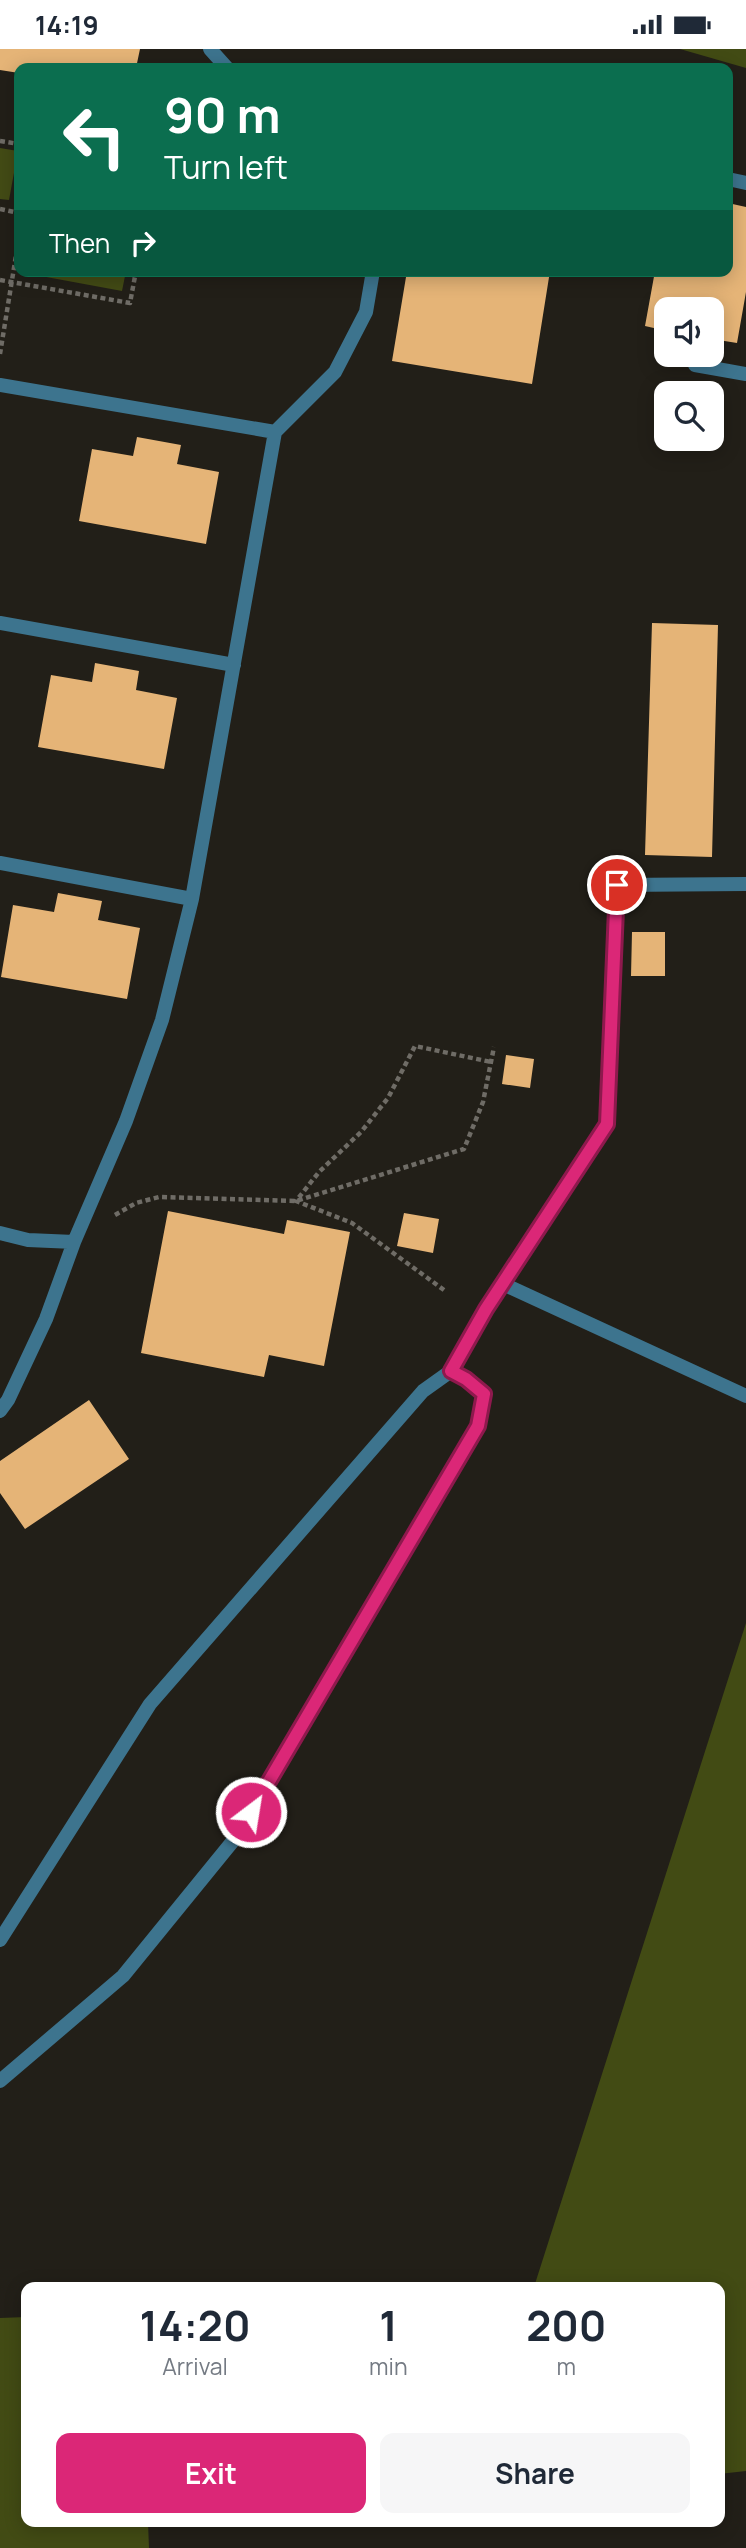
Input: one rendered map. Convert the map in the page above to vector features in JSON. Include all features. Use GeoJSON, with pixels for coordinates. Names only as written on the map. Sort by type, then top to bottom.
{"type":"FeatureCollection","features":[{"type":"Feature","properties":{"kind":"street"},"geometry":{"type":"LineString","coordinates":[[210,49],[223,63]]}},
{"type":"Feature","properties":{"kind":"street"},"geometry":{"type":"LineString","coordinates":[[0,1411],[8,1400],[46,1319],[74,1242],[126,1121],[162,1020],[192,899],[275,432],[335,372],[366,312],[372,277]]}},
{"type":"Feature","properties":{"kind":"street"},"geometry":{"type":"LineString","coordinates":[[706,367],[746,374]]}},
{"type":"Feature","properties":{"kind":"street"},"geometry":{"type":"LineString","coordinates":[[0,386],[275,432]]}},
{"type":"Feature","properties":{"kind":"street"},"geometry":{"type":"LineString","coordinates":[[0,623],[234,665]]}},
{"type":"Feature","properties":{"kind":"street"},"geometry":{"type":"LineString","coordinates":[[0,863],[192,899]]}},
{"type":"Feature","properties":{"kind":"street"},"geometry":{"type":"LineString","coordinates":[[0,1940],[150,1704],[424,1391],[451,1371],[503,1284],[607,1124],[617,885],[746,884]]}},
{"type":"Feature","properties":{"kind":"street"},"geometry":{"type":"LineString","coordinates":[[0,1233],[27,1240],[74,1242]]}},
{"type":"Feature","properties":{"kind":"street"},"geometry":{"type":"LineString","coordinates":[[503,1284],[746,1396]]}},
{"type":"Feature","properties":{"kind":"street"},"geometry":{"type":"LineString","coordinates":[[0,2081],[123,1976],[237,1836],[478,1426],[484,1394],[451,1371]]}},
{"type":"Feature","properties":{"kind":"path"},"geometry":{"type":"LineString","coordinates":[[0,354],[14,265]]}},
{"type":"Feature","properties":{"kind":"path"},"geometry":{"type":"LineString","coordinates":[[0,280],[130,303],[135,277]]}},
{"type":"Feature","properties":{"kind":"path"},"geometry":{"type":"LineString","coordinates":[[296,1201],[319,1172],[361,1132],[388,1098],[415,1047],[491,1062]]}},
{"type":"Feature","properties":{"kind":"path"},"geometry":{"type":"LineString","coordinates":[[74,1242],[136,1203],[159,1197],[296,1201],[464,1149],[483,1102],[494,1047]]}},
{"type":"Feature","properties":{"kind":"path"},"geometry":{"type":"LineString","coordinates":[[296,1201],[352,1223],[444,1290]]}},
{"type":"Feature","properties":{"kind":"green space"},"geometry":{"type":"Polygon","coordinates":[[[680,49],[746,49],[746,68],[680,49]]]}},
{"type":"Feature","properties":{"kind":"green space"},"geometry":{"type":"Polygon","coordinates":[[[0,148],[14,150],[14,173],[9,200],[0,199],[0,148]]]}},
{"type":"Feature","properties":{"kind":"green space"},"geometry":{"type":"Polygon","coordinates":[[[46,277],[125,277],[122,291],[46,277]]]}},
{"type":"Feature","properties":{"kind":"green space"},"geometry":{"type":"Polygon","coordinates":[[[746,1623],[746,2471],[725,2473],[725,2282],[536,2282],[746,1623]]]}},
{"type":"Feature","properties":{"kind":"green space"},"geometry":{"type":"Polygon","coordinates":[[[21,2317],[21,2527],[148,2527],[149,2548],[0,2548],[0,2318],[21,2317]]]}},
{"type":"Feature","properties":{"kind":"building"},"geometry":{"type":"Polygon","coordinates":[[[0,49],[140,49],[137,63],[14,63],[14,72],[0,70],[0,49]]]}},
{"type":"Feature","properties":{"kind":"building"},"geometry":{"type":"Polygon","coordinates":[[[733,204],[746,207],[746,292],[737,343],[724,341],[724,297],[654,297],[654,328],[645,326],[654,277],[733,277],[733,204]]]}},
{"type":"Feature","properties":{"kind":"building"},"geometry":{"type":"Polygon","coordinates":[[[406,277],[549,277],[532,384],[392,361],[406,277]]]}},
{"type":"Feature","properties":{"kind":"building"},"geometry":{"type":"Polygon","coordinates":[[[137,437],[181,445],[177,464],[219,472],[206,544],[79,521],[92,449],[133,456],[137,437]]]}},
{"type":"Feature","properties":{"kind":"building"},"geometry":{"type":"Polygon","coordinates":[[[652,623],[718,625],[712,857],[645,855],[652,623]]]}},
{"type":"Feature","properties":{"kind":"building"},"geometry":{"type":"Polygon","coordinates":[[[95,663],[139,671],[136,690],[177,698],[164,769],[38,747],[51,675],[92,682],[95,663]]]}},
{"type":"Feature","properties":{"kind":"building"},"geometry":{"type":"Polygon","coordinates":[[[58,893],[102,901],[98,920],[140,928],[127,999],[1,977],[13,905],[54,912],[58,893]]]}},
{"type":"Feature","properties":{"kind":"building"},"geometry":{"type":"Polygon","coordinates":[[[632,932],[665,932],[665,976],[631,976],[632,932]]]}},
{"type":"Feature","properties":{"kind":"building"},"geometry":{"type":"Polygon","coordinates":[[[506,1055],[534,1059],[530,1088],[502,1084],[506,1055]]]}},
{"type":"Feature","properties":{"kind":"building"},"geometry":{"type":"Polygon","coordinates":[[[168,1211],[284,1234],[287,1220],[350,1232],[324,1366],[269,1355],[264,1377],[141,1353],[168,1211]]]}},
{"type":"Feature","properties":{"kind":"building"},"geometry":{"type":"Polygon","coordinates":[[[404,1213],[439,1219],[433,1253],[397,1246],[404,1213]]]}},
{"type":"Feature","properties":{"kind":"building"},"geometry":{"type":"Polygon","coordinates":[[[89,1400],[129,1459],[25,1529],[0,1493],[0,1461],[89,1400]]]}},
{"type":"Feature","properties":{"kind":"route"},"geometry":{"type":"LineString","coordinates":[[251,1812],[478,1426],[484,1394],[451,1371],[486,1309],[607,1124],[617,885]]}}]}
